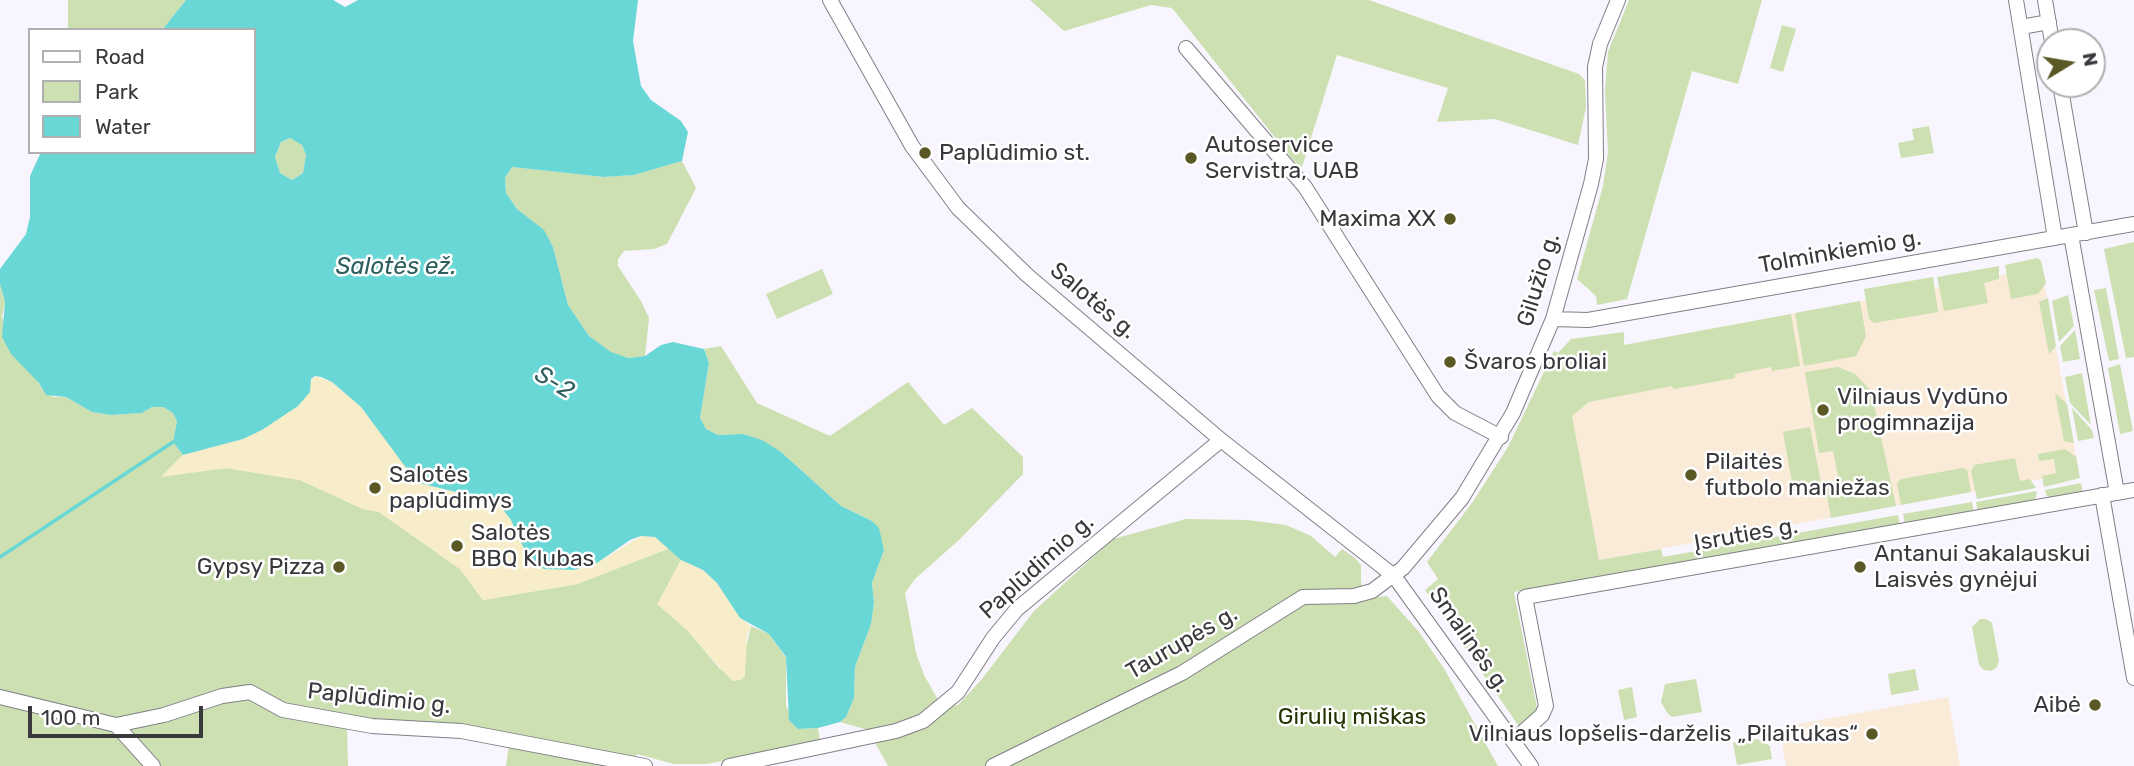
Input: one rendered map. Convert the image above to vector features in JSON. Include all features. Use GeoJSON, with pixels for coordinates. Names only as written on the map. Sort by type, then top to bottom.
{"type":"FeatureCollection","features":[{"type":"Feature","properties":{"kind":"street","name":"Salotės g."},"geometry":{"type":"LineString","coordinates":[[830,0],[912,146],[958,208],[1027,275],[1221,440],[1394,576]]}},
{"type":"Feature","properties":{"kind":"street","name":"Gilužio g."},"geometry":{"type":"LineString","coordinates":[[1394,576],[1462,498],[1501,437],[1553,319],[1591,184],[1596,159],[1595,67],[1600,44],[1618,0]]}},
{"type":"Feature","properties":{"kind":"street"},"geometry":{"type":"LineString","coordinates":[[2016,0],[2055,238]]}},
{"type":"Feature","properties":{"kind":"street"},"geometry":{"type":"LineString","coordinates":[[2045,0],[2050,28]]}},
{"type":"Feature","properties":{"kind":"street"},"geometry":{"type":"LineString","coordinates":[[2021,27],[2049,22]]}},
{"type":"Feature","properties":{"kind":"street"},"geometry":{"type":"LineString","coordinates":[[1185,48],[1305,187],[1438,396],[1455,413],[1501,437]]}},
{"type":"Feature","properties":{"kind":"street"},"geometry":{"type":"LineString","coordinates":[[2062,98],[2086,233]]}},
{"type":"Feature","properties":{"kind":"street","name":"Tolminkiemio g."},"geometry":{"type":"LineString","coordinates":[[1553,319],[1588,320],[2134,224]]}},
{"type":"Feature","properties":{"kind":"street"},"geometry":{"type":"LineString","coordinates":[[2071,235],[2134,678]]}},
{"type":"Feature","properties":{"kind":"street","name":"Paplūdimio g."},"geometry":{"type":"LineString","coordinates":[[729,766],[896,731],[923,721],[958,692],[993,638],[1017,609],[1221,440]]}},
{"type":"Feature","properties":{"kind":"street","name":"Įsruties g."},"geometry":{"type":"LineString","coordinates":[[1513,741],[1542,715],[1546,706],[1525,597],[2109,494],[2133,494]]}},
{"type":"Feature","properties":{"kind":"street","name":"Smalinės g."},"geometry":{"type":"LineString","coordinates":[[1394,576],[1531,766]]}},
{"type":"Feature","properties":{"kind":"street","name":"Taurupės g."},"geometry":{"type":"LineString","coordinates":[[993,766],[1182,673],[1303,597],[1364,594],[1394,576]]}},
{"type":"Feature","properties":{"kind":"street","name":"Paplūdimio g."},"geometry":{"type":"LineString","coordinates":[[116,725],[164,715],[222,696],[250,691],[283,710],[372,726],[461,731],[645,766]]}},
{"type":"Feature","properties":{"kind":"street"},"geometry":{"type":"LineString","coordinates":[[0,697],[116,725],[153,766]]}},
{"type":"Feature","properties":{"kind":"shaded area","name":"Vilniaus Vydūno progimnazija"},"geometry":{"type":"Polygon","coordinates":[[[2041,268],[2079,472],[1599,560],[1571,416],[1589,402],[1632,393],[1623,345],[2041,268]]]}},
{"type":"Feature","properties":{"kind":"shaded area","name":"Vilniaus lopšelis-darželis „Pilaitukas“"},"geometry":{"type":"Polygon","coordinates":[[[1948,697],[1960,766],[1786,766],[1782,743],[1798,724],[1948,697]]]}},
{"type":"Feature","properties":{"kind":"green space"},"geometry":{"type":"Polygon","coordinates":[[[68,0],[186,0],[164,28],[68,28],[68,0]]]}},
{"type":"Feature","properties":{"kind":"green space"},"geometry":{"type":"Polygon","coordinates":[[[1030,0],[1369,0],[1579,74],[1585,80],[1586,107],[1578,145],[1495,119],[1437,122],[1448,88],[1337,55],[1301,170],[1172,8],[1151,5],[1064,31],[1030,0]]]}},
{"type":"Feature","properties":{"kind":"green space"},"geometry":{"type":"Polygon","coordinates":[[[1629,0],[1762,0],[1738,84],[1692,71],[1627,299],[1597,305],[1596,296],[1577,279],[1603,186],[1608,152],[1605,91],[1608,52],[1629,0]]]}},
{"type":"Feature","properties":{"kind":"green space"},"geometry":{"type":"Polygon","coordinates":[[[1782,25],[1796,29],[1783,72],[1770,68],[1782,25]]]}},
{"type":"Feature","properties":{"kind":"green space"},"geometry":{"type":"Polygon","coordinates":[[[1929,126],[1934,153],[1901,158],[1898,143],[1914,140],[1912,129],[1929,126]]]}},
{"type":"Feature","properties":{"kind":"green space"},"geometry":{"type":"Polygon","coordinates":[[[291,138],[302,145],[306,155],[303,173],[292,180],[280,173],[275,157],[281,142],[291,138]]]}},
{"type":"Feature","properties":{"kind":"green space"},"geometry":{"type":"Polygon","coordinates":[[[682,161],[696,188],[667,244],[654,249],[624,251],[618,259],[618,266],[649,318],[645,356],[628,358],[611,353],[589,336],[568,305],[553,247],[543,230],[517,209],[506,193],[505,178],[512,167],[604,177],[634,175],[682,161]]]}},
{"type":"Feature","properties":{"kind":"green space"},"geometry":{"type":"Polygon","coordinates":[[[2134,242],[2134,357],[2126,358],[2104,249],[2134,242]]]}},
{"type":"Feature","properties":{"kind":"green space"},"geometry":{"type":"Polygon","coordinates":[[[2038,258],[2046,283],[2038,294],[2011,299],[2005,265],[2038,258]]]}},
{"type":"Feature","properties":{"kind":"green space"},"geometry":{"type":"Polygon","coordinates":[[[1999,266],[1999,279],[1984,283],[1988,303],[1944,311],[1937,277],[1999,266]]]}},
{"type":"Feature","properties":{"kind":"green space"},"geometry":{"type":"Polygon","coordinates":[[[822,269],[833,294],[777,319],[766,294],[822,269]]]}},
{"type":"Feature","properties":{"kind":"green space"},"geometry":{"type":"Polygon","coordinates":[[[1933,277],[1938,312],[1874,323],[1869,319],[1864,289],[1933,277]]]}},
{"type":"Feature","properties":{"kind":"green space"},"geometry":{"type":"Polygon","coordinates":[[[0,284],[5,302],[2,317],[42,389],[54,397],[66,397],[92,412],[111,415],[141,413],[152,407],[163,407],[173,413],[177,421],[173,442],[183,455],[162,476],[227,468],[300,480],[363,509],[379,512],[460,569],[483,600],[577,584],[670,548],[681,560],[658,604],[687,630],[721,670],[747,644],[751,626],[769,634],[786,658],[786,706],[798,729],[818,728],[820,741],[707,764],[674,764],[637,754],[633,766],[506,766],[509,745],[451,735],[347,729],[348,766],[0,766],[0,284]]]}},
{"type":"Feature","properties":{"kind":"green space"},"geometry":{"type":"Polygon","coordinates":[[[2106,288],[2119,359],[2109,361],[2094,290],[2106,288]]]}},
{"type":"Feature","properties":{"kind":"green space"},"geometry":{"type":"Polygon","coordinates":[[[2068,295],[2074,326],[2059,342],[2052,301],[2068,295]]]}},
{"type":"Feature","properties":{"kind":"green space"},"geometry":{"type":"Polygon","coordinates":[[[2048,298],[2056,346],[2049,354],[2039,302],[2048,298]]]}},
{"type":"Feature","properties":{"kind":"green space"},"geometry":{"type":"Polygon","coordinates":[[[1860,301],[1866,336],[1856,356],[1804,366],[1795,313],[1860,301]]]}},
{"type":"Feature","properties":{"kind":"green space"},"geometry":{"type":"Polygon","coordinates":[[[1791,314],[1800,366],[1772,371],[1771,367],[1735,374],[1735,378],[1674,389],[1672,386],[1589,402],[1572,416],[1599,560],[1661,549],[1663,557],[1898,515],[1900,526],[1514,592],[1538,713],[1520,728],[1425,590],[1438,579],[1427,562],[1472,503],[1508,447],[1554,351],[1558,353],[1571,339],[1624,332],[1624,345],[1791,314]]]}},
{"type":"Feature","properties":{"kind":"green space"},"geometry":{"type":"Polygon","coordinates":[[[2075,330],[2080,359],[2063,362],[2060,346],[2075,330]]]}},
{"type":"Feature","properties":{"kind":"green space","name":"Girulių miškas"},"geometry":{"type":"Polygon","coordinates":[[[721,346],[757,403],[830,436],[908,382],[944,425],[972,408],[1023,457],[1023,474],[960,539],[915,579],[905,593],[916,653],[924,675],[942,707],[958,705],[982,679],[1034,611],[1113,539],[1186,519],[1247,520],[1286,525],[1311,536],[1335,557],[1342,549],[1355,558],[1361,565],[1361,582],[1367,598],[1387,596],[1419,632],[1445,670],[1498,766],[888,766],[868,730],[840,722],[846,717],[854,698],[855,667],[871,624],[874,603],[872,583],[884,550],[872,521],[841,506],[781,452],[744,434],[718,435],[706,429],[700,418],[709,363],[704,349],[721,346]]]}},
{"type":"Feature","properties":{"kind":"green space"},"geometry":{"type":"Polygon","coordinates":[[[2120,364],[2133,431],[2120,434],[2108,368],[2120,364]]]}},
{"type":"Feature","properties":{"kind":"green space"},"geometry":{"type":"Polygon","coordinates":[[[1838,367],[1855,374],[1871,391],[1896,506],[1831,518],[1825,484],[1839,481],[1833,451],[1819,453],[1805,372],[1838,367]]]}},
{"type":"Feature","properties":{"kind":"green space"},"geometry":{"type":"Polygon","coordinates":[[[2082,373],[2091,425],[2070,403],[2065,377],[2082,373]]]}},
{"type":"Feature","properties":{"kind":"green space"},"geometry":{"type":"Polygon","coordinates":[[[2055,393],[2067,404],[2074,443],[2064,441],[2055,393]]]}},
{"type":"Feature","properties":{"kind":"green space"},"geometry":{"type":"Polygon","coordinates":[[[2072,408],[2092,430],[2094,438],[2078,441],[2072,408]]]}},
{"type":"Feature","properties":{"kind":"green space"},"geometry":{"type":"Polygon","coordinates":[[[1810,427],[1821,483],[1793,488],[1783,432],[1810,427]]]}},
{"type":"Feature","properties":{"kind":"green space"},"geometry":{"type":"Polygon","coordinates":[[[2065,449],[2076,457],[2080,478],[2044,487],[2042,476],[2056,473],[2054,459],[2039,461],[2038,454],[2065,449]]]}},
{"type":"Feature","properties":{"kind":"green space"},"geometry":{"type":"Polygon","coordinates":[[[2015,458],[2020,481],[2030,479],[2036,488],[1977,499],[1971,471],[1974,465],[2015,458]]]}},
{"type":"Feature","properties":{"kind":"green space"},"geometry":{"type":"Polygon","coordinates":[[[1963,468],[1967,470],[1971,492],[1901,505],[1897,483],[1901,479],[1963,468]]]}},
{"type":"Feature","properties":{"kind":"green space"},"geometry":{"type":"Polygon","coordinates":[[[2081,483],[2083,493],[2051,499],[2046,495],[2045,490],[2081,483]]]}},
{"type":"Feature","properties":{"kind":"green space"},"geometry":{"type":"Polygon","coordinates":[[[2037,491],[2035,501],[1978,512],[1976,502],[2037,491]]]}},
{"type":"Feature","properties":{"kind":"green space"},"geometry":{"type":"Polygon","coordinates":[[[1972,502],[1974,512],[1905,525],[1903,514],[1972,502]]]}},
{"type":"Feature","properties":{"kind":"green space"},"geometry":{"type":"Polygon","coordinates":[[[1980,619],[1992,623],[1999,661],[1997,667],[1991,671],[1984,670],[1979,665],[1972,627],[1980,619]]]}},
{"type":"Feature","properties":{"kind":"green space"},"geometry":{"type":"Polygon","coordinates":[[[1915,669],[1919,690],[1891,695],[1888,674],[1915,669]]]}},
{"type":"Feature","properties":{"kind":"green space"},"geometry":{"type":"Polygon","coordinates":[[[1696,679],[1702,712],[1672,717],[1661,702],[1665,684],[1696,679]]]}},
{"type":"Feature","properties":{"kind":"green space"},"geometry":{"type":"Polygon","coordinates":[[[1632,687],[1637,717],[1624,720],[1618,690],[1632,687]]]}},
{"type":"Feature","properties":{"kind":"green space"},"geometry":{"type":"Polygon","coordinates":[[[1757,739],[1770,746],[1772,759],[1737,765],[1733,743],[1757,739]]]}},
{"type":"Feature","properties":{"kind":"sand","name":"Salotės paplūdimys"},"geometry":{"type":"Polygon","coordinates":[[[315,376],[332,382],[361,407],[423,484],[497,502],[511,520],[533,563],[597,563],[641,536],[655,537],[670,548],[577,584],[483,600],[460,569],[379,512],[363,509],[300,480],[227,468],[161,477],[183,455],[243,439],[276,421],[315,376]]]}},
{"type":"Feature","properties":{"kind":"sand"},"geometry":{"type":"Polygon","coordinates":[[[681,560],[703,570],[717,583],[740,618],[751,626],[747,635],[745,676],[741,680],[732,681],[687,630],[657,604],[681,560]]]}},
{"type":"Feature","properties":{"kind":"water","name":"Salotės ež."},"geometry":{"type":"Polygon","coordinates":[[[186,0],[333,0],[345,7],[358,0],[638,0],[633,41],[641,86],[651,100],[681,121],[688,132],[682,161],[634,175],[604,177],[512,167],[505,178],[506,193],[517,209],[544,230],[553,247],[568,305],[589,336],[611,352],[628,358],[645,356],[661,345],[673,342],[704,349],[709,363],[700,418],[706,429],[718,435],[743,434],[762,440],[781,452],[841,506],[872,521],[879,528],[884,550],[872,583],[874,603],[871,624],[855,667],[854,698],[846,717],[840,722],[818,728],[798,729],[789,720],[786,657],[769,634],[740,618],[717,583],[703,570],[681,560],[655,537],[641,536],[630,540],[597,563],[574,570],[544,569],[533,563],[511,520],[497,502],[423,484],[404,465],[361,407],[332,382],[321,377],[315,376],[311,379],[310,392],[298,406],[262,430],[243,439],[183,455],[173,442],[177,421],[173,413],[163,407],[152,407],[142,413],[111,415],[92,412],[66,397],[46,395],[39,383],[11,354],[2,337],[5,302],[0,284],[0,269],[26,234],[30,217],[30,176],[40,154],[256,154],[256,28],[164,28],[186,0]],[[290,138],[281,142],[275,157],[280,173],[292,180],[303,173],[306,155],[302,145],[290,138]]]}},
{"type":"Feature","properties":{"kind":"waterway"},"geometry":{"type":"LineString","coordinates":[[0,557],[173,442]]}},
{"type":"Feature","properties":{"kind":"place","name":"Paplūdimio st."},"geometry":{"type":"Point","coordinates":[925,153]}},
{"type":"Feature","properties":{"kind":"place","name":"Autoservice Servistra, UAB"},"geometry":{"type":"Point","coordinates":[1191,158]}},
{"type":"Feature","properties":{"kind":"place","name":"Maxima XX"},"geometry":{"type":"Point","coordinates":[1450,219]}},
{"type":"Feature","properties":{"kind":"place","name":"Švaros broliai"},"geometry":{"type":"Point","coordinates":[1450,362]}},
{"type":"Feature","properties":{"kind":"place","name":"Vilniaus Vydūno progimnazija"},"geometry":{"type":"Point","coordinates":[1823,410]}},
{"type":"Feature","properties":{"kind":"place","name":"Pilaitės futbolo maniežas"},"geometry":{"type":"Point","coordinates":[1691,475]}},
{"type":"Feature","properties":{"kind":"place","name":"Salotės paplūdimys"},"geometry":{"type":"Point","coordinates":[375,488]}},
{"type":"Feature","properties":{"kind":"place","name":"Salotės BBQ Klubas"},"geometry":{"type":"Point","coordinates":[457,546]}},
{"type":"Feature","properties":{"kind":"place","name":"Gypsy Pizza"},"geometry":{"type":"Point","coordinates":[339,567]}},
{"type":"Feature","properties":{"kind":"place","name":"Antanui Sakalauskui Laisvės gynėjui"},"geometry":{"type":"Point","coordinates":[1860,567]}},
{"type":"Feature","properties":{"kind":"place","name":"Aibė"},"geometry":{"type":"Point","coordinates":[2095,705]}},
{"type":"Feature","properties":{"kind":"place","name":"Vilniaus lopšelis-darželis „Pilaitukas“"},"geometry":{"type":"Point","coordinates":[1872,734]}},
{"type":"Feature","properties":{"kind":"water label","name":"S-2"},"geometry":{"type":"Point","coordinates":[554,383]}}]}
